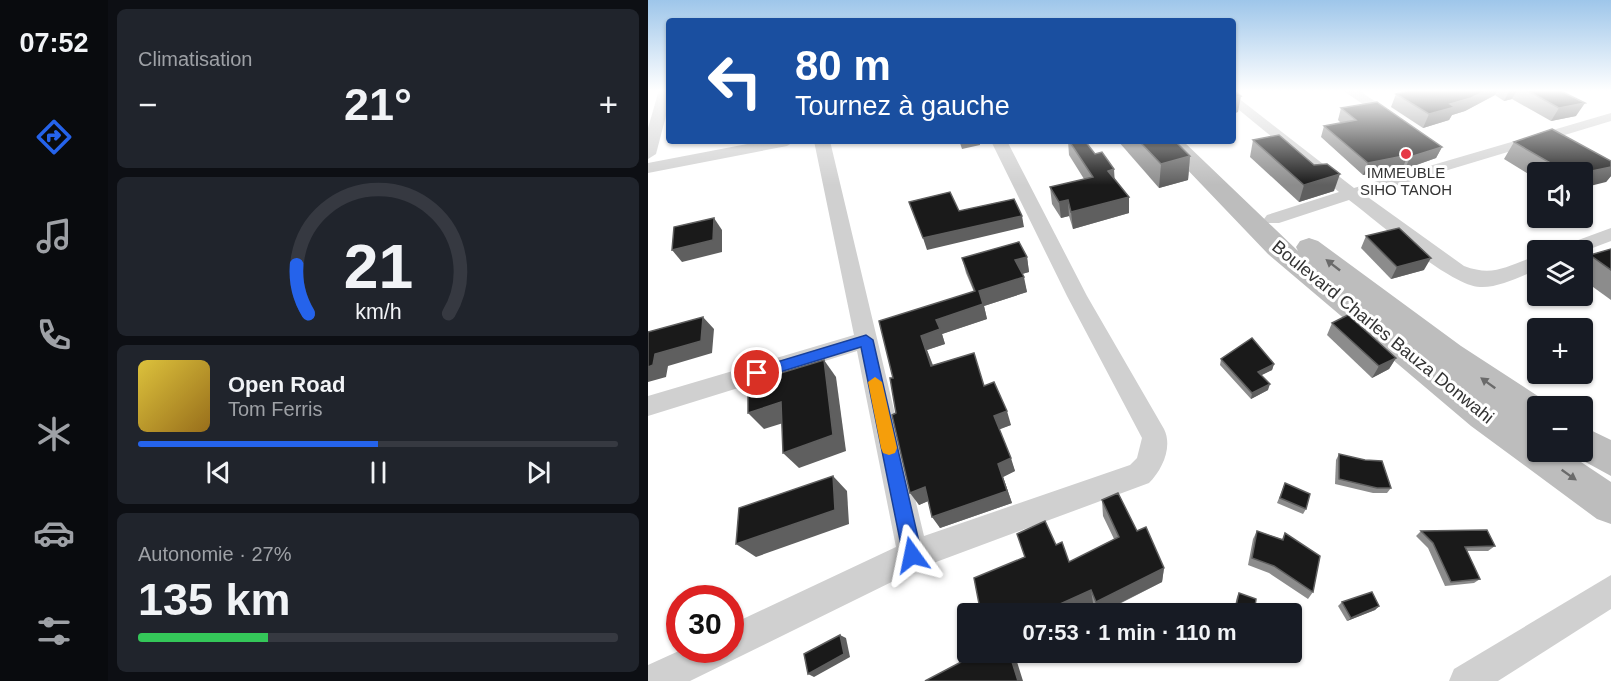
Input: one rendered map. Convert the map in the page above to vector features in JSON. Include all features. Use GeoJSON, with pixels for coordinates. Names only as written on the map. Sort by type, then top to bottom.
{"type":"FeatureCollection","features":[{"type":"Feature","properties":{"kind":"main road","name":"Boulevard Charles Bauza Donwahi"},"geometry":{"type":"LineString","coordinates":[[1174,144],[1276,248],[1483,415],[1611,505]]}},
{"type":"Feature","properties":{"kind":"main road","name":"Boulevard Charles Bauza Donwahi"},"geometry":{"type":"LineString","coordinates":[[1198,144],[1273,219],[1414,329],[1527,408]]}},
{"type":"Feature","properties":{"kind":"street"},"geometry":{"type":"LineString","coordinates":[[648,154],[657,122]]}},
{"type":"Feature","properties":{"kind":"street"},"geometry":{"type":"LineString","coordinates":[[1262,122],[1353,195],[1457,271],[1480,280],[1502,276],[1527,266]]}},
{"type":"Feature","properties":{"kind":"street"},"geometry":{"type":"LineString","coordinates":[[1399,122],[1410,129]]}},
{"type":"Feature","properties":{"kind":"street"},"geometry":{"type":"LineString","coordinates":[[1273,219],[1459,160],[1594,122]]}},
{"type":"Feature","properties":{"kind":"street"},"geometry":{"type":"LineString","coordinates":[[648,168],[772,144]]}},
{"type":"Feature","properties":{"kind":"street"},"geometry":{"type":"LineString","coordinates":[[823,144],[912,555]]}},
{"type":"Feature","properties":{"kind":"street"},"geometry":{"type":"LineString","coordinates":[[744,636],[912,555],[1139,474],[1149,465],[1155,437],[1077,297],[1000,144]]}},
{"type":"Feature","properties":{"kind":"street"},"geometry":{"type":"LineString","coordinates":[[1440,148],[1459,160]]}},
{"type":"Feature","properties":{"kind":"street"},"geometry":{"type":"LineString","coordinates":[[1593,241],[1611,234]]}},
{"type":"Feature","properties":{"kind":"street"},"geometry":{"type":"LineString","coordinates":[[648,406],[866,340]]}},
{"type":"Feature","properties":{"kind":"street"},"geometry":{"type":"LineString","coordinates":[[1466,681],[1611,591]]}},
{"type":"Feature","properties":{"kind":"street"},"geometry":{"type":"LineString","coordinates":[[652,681],[690,663]]}},
{"type":"Feature","properties":{"kind":"building"},"geometry":{"type":"Polygon","coordinates":[[[1347,122],[1406,122],[1442,147],[1410,157],[1408,155],[1368,163],[1324,126],[1347,122]]]}},
{"type":"Feature","properties":{"kind":"building"},"geometry":{"type":"Polygon","coordinates":[[[1552,129],[1611,161],[1611,167],[1593,171],[1593,162],[1549,162],[1514,142],[1552,129]]]}},
{"type":"Feature","properties":{"kind":"building"},"geometry":{"type":"Polygon","coordinates":[[[1279,135],[1314,165],[1327,164],[1340,174],[1304,185],[1253,140],[1279,135]]]}},
{"type":"Feature","properties":{"kind":"building"},"geometry":{"type":"Polygon","coordinates":[[[1071,144],[1087,144],[1095,154],[1102,152],[1114,169],[1108,171],[1129,197],[1071,212],[1068,200],[1059,202],[1050,187],[1093,177],[1071,144]]]}},
{"type":"Feature","properties":{"kind":"building"},"geometry":{"type":"Polygon","coordinates":[[[1142,144],[1178,144],[1190,156],[1161,164],[1142,144]]]}},
{"type":"Feature","properties":{"kind":"building"},"geometry":{"type":"Polygon","coordinates":[[[950,192],[959,211],[1014,199],[1022,216],[923,238],[909,202],[950,192]]]}},
{"type":"Feature","properties":{"kind":"building"},"geometry":{"type":"Polygon","coordinates":[[[714,218],[713,240],[672,250],[674,227],[714,218]]]}},
{"type":"Feature","properties":{"kind":"building"},"geometry":{"type":"Polygon","coordinates":[[[1399,228],[1431,258],[1397,267],[1366,236],[1399,228]]]}},
{"type":"Feature","properties":{"kind":"building"},"geometry":{"type":"Polygon","coordinates":[[[1019,242],[1027,257],[1015,260],[1024,277],[979,291],[983,304],[936,320],[940,329],[921,336],[931,366],[974,353],[984,386],[994,382],[1007,411],[994,416],[1011,458],[998,464],[1007,491],[932,517],[925,487],[910,493],[892,415],[896,413],[890,378],[893,378],[879,321],[975,291],[962,258],[1019,242]]]}},
{"type":"Feature","properties":{"kind":"building"},"geometry":{"type":"Polygon","coordinates":[[[1611,249],[1611,270],[1593,257],[1593,254],[1611,249]]]}},
{"type":"Feature","properties":{"kind":"building"},"geometry":{"type":"Polygon","coordinates":[[[1348,315],[1396,358],[1379,366],[1332,323],[1348,315]]]}},
{"type":"Feature","properties":{"kind":"building"},"geometry":{"type":"Polygon","coordinates":[[[703,317],[701,341],[655,354],[653,365],[648,367],[648,332],[703,317]]]}},
{"type":"Feature","properties":{"kind":"building"},"geometry":{"type":"Polygon","coordinates":[[[1252,338],[1274,364],[1258,372],[1270,384],[1252,393],[1221,359],[1252,338]]]}},
{"type":"Feature","properties":{"kind":"building"},"geometry":{"type":"Polygon","coordinates":[[[824,360],[833,435],[783,453],[781,402],[748,413],[748,383],[824,360]]]}},
{"type":"Feature","properties":{"kind":"building"},"geometry":{"type":"Polygon","coordinates":[[[1339,454],[1382,461],[1391,488],[1377,488],[1339,479],[1339,454]]]}},
{"type":"Feature","properties":{"kind":"building"},"geometry":{"type":"Polygon","coordinates":[[[833,476],[835,510],[736,544],[739,508],[833,476]]]}},
{"type":"Feature","properties":{"kind":"building"},"geometry":{"type":"Polygon","coordinates":[[[1285,483],[1310,494],[1306,509],[1280,498],[1285,483]]]}},
{"type":"Feature","properties":{"kind":"building"},"geometry":{"type":"Polygon","coordinates":[[[1118,493],[1137,531],[1146,527],[1164,568],[1096,602],[1091,590],[1062,603],[979,603],[974,578],[1025,557],[1017,534],[1045,521],[1056,545],[1062,542],[1069,562],[1119,537],[1102,500],[1118,493]]]}},
{"type":"Feature","properties":{"kind":"building"},"geometry":{"type":"Polygon","coordinates":[[[1487,530],[1495,546],[1465,547],[1480,579],[1451,582],[1433,543],[1421,531],[1487,530]]]}},
{"type":"Feature","properties":{"kind":"building"},"geometry":{"type":"Polygon","coordinates":[[[1257,531],[1283,540],[1285,533],[1320,556],[1313,592],[1274,566],[1252,558],[1257,531]]]}},
{"type":"Feature","properties":{"kind":"building"},"geometry":{"type":"Polygon","coordinates":[[[1372,592],[1379,606],[1351,618],[1342,602],[1372,592]]]}},
{"type":"Feature","properties":{"kind":"building"},"geometry":{"type":"Polygon","coordinates":[[[1239,593],[1256,599],[1255,603],[1237,603],[1239,593]]]}},
{"type":"Feature","properties":{"kind":"building"},"geometry":{"type":"Polygon","coordinates":[[[840,635],[844,654],[808,674],[804,654],[840,635]]]}},
{"type":"Feature","properties":{"kind":"building"},"geometry":{"type":"Polygon","coordinates":[[[959,663],[1012,663],[1018,681],[925,681],[959,663]]]}},
{"type":"Feature","properties":{"kind":"slow traffic"},"geometry":{"type":"LineString","coordinates":[[875,382],[889,448]]}},
{"type":"Feature","properties":{"kind":"place","name":"IMMEUBLE SIHO TANOH"},"geometry":{"type":"Point","coordinates":[1406,154]}},
{"type":"Feature","properties":{"kind":"route"},"geometry":{"type":"LineString","coordinates":[[757,373],[866,340],[912,555]]}}]}
